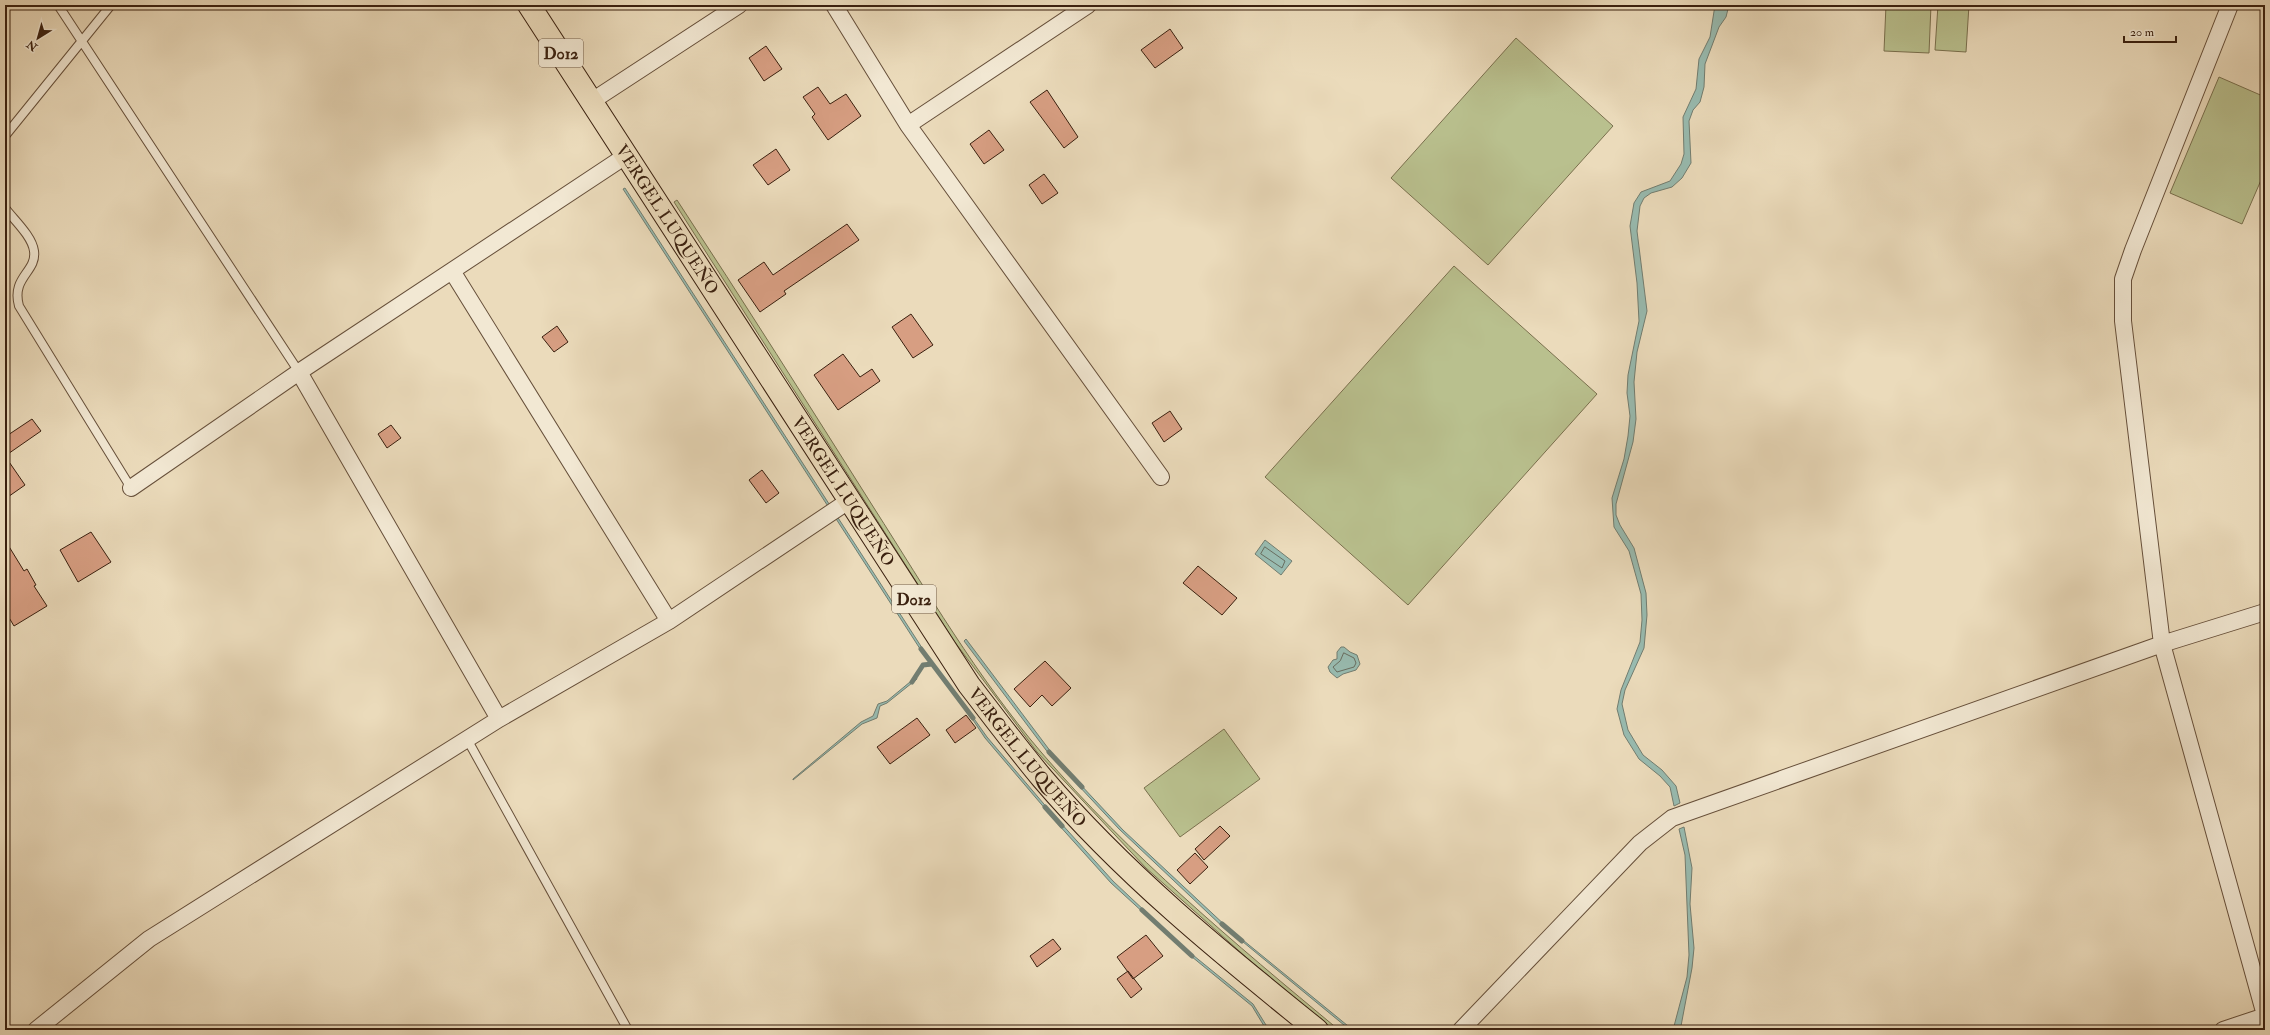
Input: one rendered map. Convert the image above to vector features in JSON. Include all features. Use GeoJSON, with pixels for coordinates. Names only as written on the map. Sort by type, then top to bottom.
{"type":"FeatureCollection","features":[{"type":"Feature","properties":{"kind":"main road","name":"VERGEL LUQUEÑO"},"geometry":{"type":"LineString","coordinates":[[529,5],[627,155],[838,508],[969,685],[1043,778],[1124,864],[1184,920],[1317,1030]]}},
{"type":"Feature","properties":{"kind":"street"},"geometry":{"type":"LineString","coordinates":[[592,101],[739,5]]}},
{"type":"Feature","properties":{"kind":"street"},"geometry":{"type":"LineString","coordinates":[[834,5],[908,125],[1161,477]]}},
{"type":"Feature","properties":{"kind":"street"},"geometry":{"type":"LineString","coordinates":[[908,125],[1088,5]]}},
{"type":"Feature","properties":{"kind":"street"},"geometry":{"type":"LineString","coordinates":[[2223,1030],[2265,1016],[2262,988],[2162,644],[2123,321],[2123,279],[2133,250],[2230,5]]}},
{"type":"Feature","properties":{"kind":"street"},"geometry":{"type":"LineString","coordinates":[[131,488],[299,372],[627,155]]}},
{"type":"Feature","properties":{"kind":"street"},"geometry":{"type":"LineString","coordinates":[[452,272],[669,621]]}},
{"type":"Feature","properties":{"kind":"street"},"geometry":{"type":"LineString","coordinates":[[299,372],[499,719]]}},
{"type":"Feature","properties":{"kind":"street"},"geometry":{"type":"LineString","coordinates":[[36,1030],[149,939],[499,719],[669,621],[838,508]]}},
{"type":"Feature","properties":{"kind":"street"},"geometry":{"type":"LineString","coordinates":[[1461,1030],[1640,843],[1672,818],[2162,644],[2265,612]]}},
{"type":"Feature","properties":{"kind":"lane"},"geometry":{"type":"LineString","coordinates":[[58,5],[299,372]]}},
{"type":"Feature","properties":{"kind":"lane"},"geometry":{"type":"LineString","coordinates":[[5,136],[111,5]]}},
{"type":"Feature","properties":{"kind":"lane"},"geometry":{"type":"LineString","coordinates":[[5,208],[30,241],[34,252],[33,260],[18,287],[19,306],[131,488]]}},
{"type":"Feature","properties":{"kind":"lane"},"geometry":{"type":"LineString","coordinates":[[467,739],[628,1030]]}},
{"type":"Feature","properties":{"kind":"green space"},"geometry":{"type":"Polygon","coordinates":[[[1886,5],[1931,5],[1929,53],[1884,51],[1886,5]]]}},
{"type":"Feature","properties":{"kind":"green space"},"geometry":{"type":"Polygon","coordinates":[[[1938,5],[1969,5],[1966,52],[1935,50],[1938,5]]]}},
{"type":"Feature","properties":{"kind":"green space"},"geometry":{"type":"Polygon","coordinates":[[[1516,38],[1613,126],[1488,265],[1391,178],[1516,38]]]}},
{"type":"Feature","properties":{"kind":"green space"},"geometry":{"type":"Polygon","coordinates":[[[2219,77],[2265,97],[2265,171],[2242,224],[2170,193],[2219,77]]]}},
{"type":"Feature","properties":{"kind":"green space"},"geometry":{"type":"Polygon","coordinates":[[[677,200],[953,633],[995,694],[1041,752],[1110,827],[1147,863],[1222,931],[1339,1030],[1334,1030],[1247,958],[1146,868],[1037,752],[954,641],[674,202],[677,200]]]}},
{"type":"Feature","properties":{"kind":"green space"},"geometry":{"type":"Polygon","coordinates":[[[1454,266],[1597,394],[1408,605],[1265,477],[1454,266]]]}},
{"type":"Feature","properties":{"kind":"green space"},"geometry":{"type":"Polygon","coordinates":[[[1224,729],[1260,779],[1180,837],[1144,788],[1224,729]]]}},
{"type":"Feature","properties":{"kind":"water"},"geometry":{"type":"Polygon","coordinates":[[[1715,5],[1729,5],[1726,17],[1719,27],[1705,64],[1704,87],[1700,102],[1693,110],[1689,121],[1691,163],[1682,178],[1672,187],[1651,193],[1644,198],[1640,206],[1637,231],[1647,311],[1637,352],[1634,382],[1636,419],[1633,442],[1616,504],[1616,515],[1620,525],[1634,548],[1646,593],[1647,615],[1644,648],[1625,690],[1622,704],[1628,730],[1643,755],[1662,770],[1676,786],[1680,803],[1674,806],[1670,787],[1660,776],[1639,759],[1624,735],[1617,709],[1621,690],[1640,642],[1642,620],[1641,594],[1629,551],[1614,527],[1612,498],[1624,459],[1628,436],[1630,416],[1627,393],[1628,375],[1639,321],[1637,283],[1630,226],[1634,203],[1641,192],[1670,181],[1681,164],[1684,154],[1683,117],[1696,89],[1699,59],[1710,37],[1715,5]]]}},
{"type":"Feature","properties":{"kind":"water"},"geometry":{"type":"Polygon","coordinates":[[[625,188],[926,654],[924,655],[623,189],[625,188]]]}},
{"type":"Feature","properties":{"kind":"water"},"geometry":{"type":"Polygon","coordinates":[[[1265,540],[1292,561],[1281,575],[1255,554],[1265,540]]]}},
{"type":"Feature","properties":{"kind":"water"},"geometry":{"type":"Polygon","coordinates":[[[966,639],[1054,756],[1052,758],[964,641],[966,639]]]}},
{"type":"Feature","properties":{"kind":"water"},"geometry":{"type":"Polygon","coordinates":[[[1341,647],[1344,647],[1357,655],[1360,664],[1356,670],[1343,674],[1337,678],[1330,672],[1328,667],[1333,660],[1337,659],[1337,652],[1341,647]]]}},
{"type":"Feature","properties":{"kind":"water"},"geometry":{"type":"Polygon","coordinates":[[[916,677],[917,679],[887,703],[880,706],[877,718],[862,724],[793,780],[861,722],[873,716],[878,704],[887,701],[916,677]]]}},
{"type":"Feature","properties":{"kind":"water"},"geometry":{"type":"Polygon","coordinates":[[[970,713],[987,737],[1049,810],[1047,811],[985,738],[969,714],[970,713]]]}},
{"type":"Feature","properties":{"kind":"water"},"geometry":{"type":"Polygon","coordinates":[[[1079,783],[1123,830],[1228,928],[1226,930],[1119,829],[1077,784],[1079,783]]]}},
{"type":"Feature","properties":{"kind":"water"},"geometry":{"type":"Polygon","coordinates":[[[1059,821],[1113,881],[1147,913],[1146,915],[1111,883],[1057,823],[1059,821]]]}},
{"type":"Feature","properties":{"kind":"water"},"geometry":{"type":"Polygon","coordinates":[[[1684,827],[1692,868],[1690,904],[1694,948],[1692,968],[1681,1026],[1679,1030],[1673,1030],[1687,977],[1689,955],[1685,855],[1679,829],[1684,827]]]}},
{"type":"Feature","properties":{"kind":"water"},"geometry":{"type":"Polygon","coordinates":[[[1238,936],[1353,1030],[1350,1030],[1237,937],[1238,936]]]}},
{"type":"Feature","properties":{"kind":"water"},"geometry":{"type":"Polygon","coordinates":[[[1188,951],[1253,1004],[1266,1025],[1272,1030],[1264,1026],[1252,1006],[1186,952],[1188,951]]]}},
{"type":"Feature","properties":{"kind":"building"},"geometry":{"type":"Polygon","coordinates":[[[1170,29],[1183,48],[1155,68],[1141,50],[1170,29]]]}},
{"type":"Feature","properties":{"kind":"building"},"geometry":{"type":"Polygon","coordinates":[[[766,46],[782,69],[764,81],[749,58],[766,46]]]}},
{"type":"Feature","properties":{"kind":"building"},"geometry":{"type":"Polygon","coordinates":[[[818,87],[830,104],[846,94],[861,116],[828,140],[812,117],[815,114],[803,97],[818,87]]]}},
{"type":"Feature","properties":{"kind":"building"},"geometry":{"type":"Polygon","coordinates":[[[1047,90],[1078,137],[1064,148],[1030,102],[1047,90]]]}},
{"type":"Feature","properties":{"kind":"building"},"geometry":{"type":"Polygon","coordinates":[[[989,130],[1004,150],[984,164],[970,144],[989,130]]]}},
{"type":"Feature","properties":{"kind":"building"},"geometry":{"type":"Polygon","coordinates":[[[776,149],[790,170],[768,185],[753,165],[776,149]]]}},
{"type":"Feature","properties":{"kind":"building"},"geometry":{"type":"Polygon","coordinates":[[[1044,174],[1058,193],[1042,204],[1029,185],[1044,174]]]}},
{"type":"Feature","properties":{"kind":"building"},"geometry":{"type":"Polygon","coordinates":[[[847,224],[859,240],[784,291],[786,294],[760,312],[738,280],[764,262],[773,275],[847,224]]]}},
{"type":"Feature","properties":{"kind":"building"},"geometry":{"type":"Polygon","coordinates":[[[911,314],[933,345],[913,358],[892,327],[911,314]]]}},
{"type":"Feature","properties":{"kind":"building"},"geometry":{"type":"Polygon","coordinates":[[[557,326],[568,342],[554,352],[542,337],[557,326]]]}},
{"type":"Feature","properties":{"kind":"building"},"geometry":{"type":"Polygon","coordinates":[[[843,354],[860,377],[872,369],[880,381],[838,410],[814,375],[843,354]]]}},
{"type":"Feature","properties":{"kind":"building"},"geometry":{"type":"Polygon","coordinates":[[[1170,411],[1182,429],[1164,442],[1152,423],[1170,411]]]}},
{"type":"Feature","properties":{"kind":"building"},"geometry":{"type":"Polygon","coordinates":[[[32,419],[41,431],[5,456],[5,437],[32,419]]]}},
{"type":"Feature","properties":{"kind":"building"},"geometry":{"type":"Polygon","coordinates":[[[391,425],[401,438],[387,448],[378,434],[391,425]]]}},
{"type":"Feature","properties":{"kind":"building"},"geometry":{"type":"Polygon","coordinates":[[[5,456],[25,485],[5,499],[5,456]]]}},
{"type":"Feature","properties":{"kind":"building"},"geometry":{"type":"Polygon","coordinates":[[[762,470],[779,493],[766,503],[749,480],[762,470]]]}},
{"type":"Feature","properties":{"kind":"building"},"geometry":{"type":"Polygon","coordinates":[[[91,532],[111,562],[78,582],[60,550],[91,532]]]}},
{"type":"Feature","properties":{"kind":"building"},"geometry":{"type":"Polygon","coordinates":[[[5,540],[24,571],[27,569],[36,585],[34,586],[47,606],[14,626],[5,611],[5,540]]]}},
{"type":"Feature","properties":{"kind":"building"},"geometry":{"type":"Polygon","coordinates":[[[1198,566],[1237,598],[1222,615],[1183,583],[1198,566]]]}},
{"type":"Feature","properties":{"kind":"building"},"geometry":{"type":"Polygon","coordinates":[[[1045,661],[1071,688],[1052,706],[1042,695],[1030,707],[1014,689],[1045,661]]]}},
{"type":"Feature","properties":{"kind":"building"},"geometry":{"type":"Polygon","coordinates":[[[966,715],[976,728],[955,743],[946,730],[966,715]]]}},
{"type":"Feature","properties":{"kind":"building"},"geometry":{"type":"Polygon","coordinates":[[[917,718],[930,735],[890,764],[877,747],[917,718]]]}},
{"type":"Feature","properties":{"kind":"building"},"geometry":{"type":"Polygon","coordinates":[[[1220,826],[1230,836],[1204,860],[1195,849],[1220,826]]]}},
{"type":"Feature","properties":{"kind":"building"},"geometry":{"type":"Polygon","coordinates":[[[1195,853],[1208,867],[1190,884],[1177,870],[1195,853]]]}},
{"type":"Feature","properties":{"kind":"building"},"geometry":{"type":"Polygon","coordinates":[[[1146,935],[1163,956],[1133,979],[1117,957],[1146,935]]]}},
{"type":"Feature","properties":{"kind":"building"},"geometry":{"type":"Polygon","coordinates":[[[1053,939],[1061,949],[1037,967],[1030,956],[1053,939]]]}},
{"type":"Feature","properties":{"kind":"building"},"geometry":{"type":"Polygon","coordinates":[[[1128,971],[1142,989],[1131,998],[1117,979],[1128,971]]]}},
{"type":"Feature","properties":{"kind":"waterway"},"geometry":{"type":"LineString","coordinates":[[921,649],[973,718]]}},
{"type":"Feature","properties":{"kind":"waterway"},"geometry":{"type":"LineString","coordinates":[[912,682],[923,665],[932,664]]}},
{"type":"Feature","properties":{"kind":"waterway"},"geometry":{"type":"LineString","coordinates":[[1049,752],[1082,787]]}},
{"type":"Feature","properties":{"kind":"waterway"},"geometry":{"type":"LineString","coordinates":[[1045,807],[1062,826]]}},
{"type":"Feature","properties":{"kind":"waterway"},"geometry":{"type":"LineString","coordinates":[[1142,910],[1192,956]]}},
{"type":"Feature","properties":{"kind":"waterway"},"geometry":{"type":"LineString","coordinates":[[1222,924],[1242,941]]}}]}
